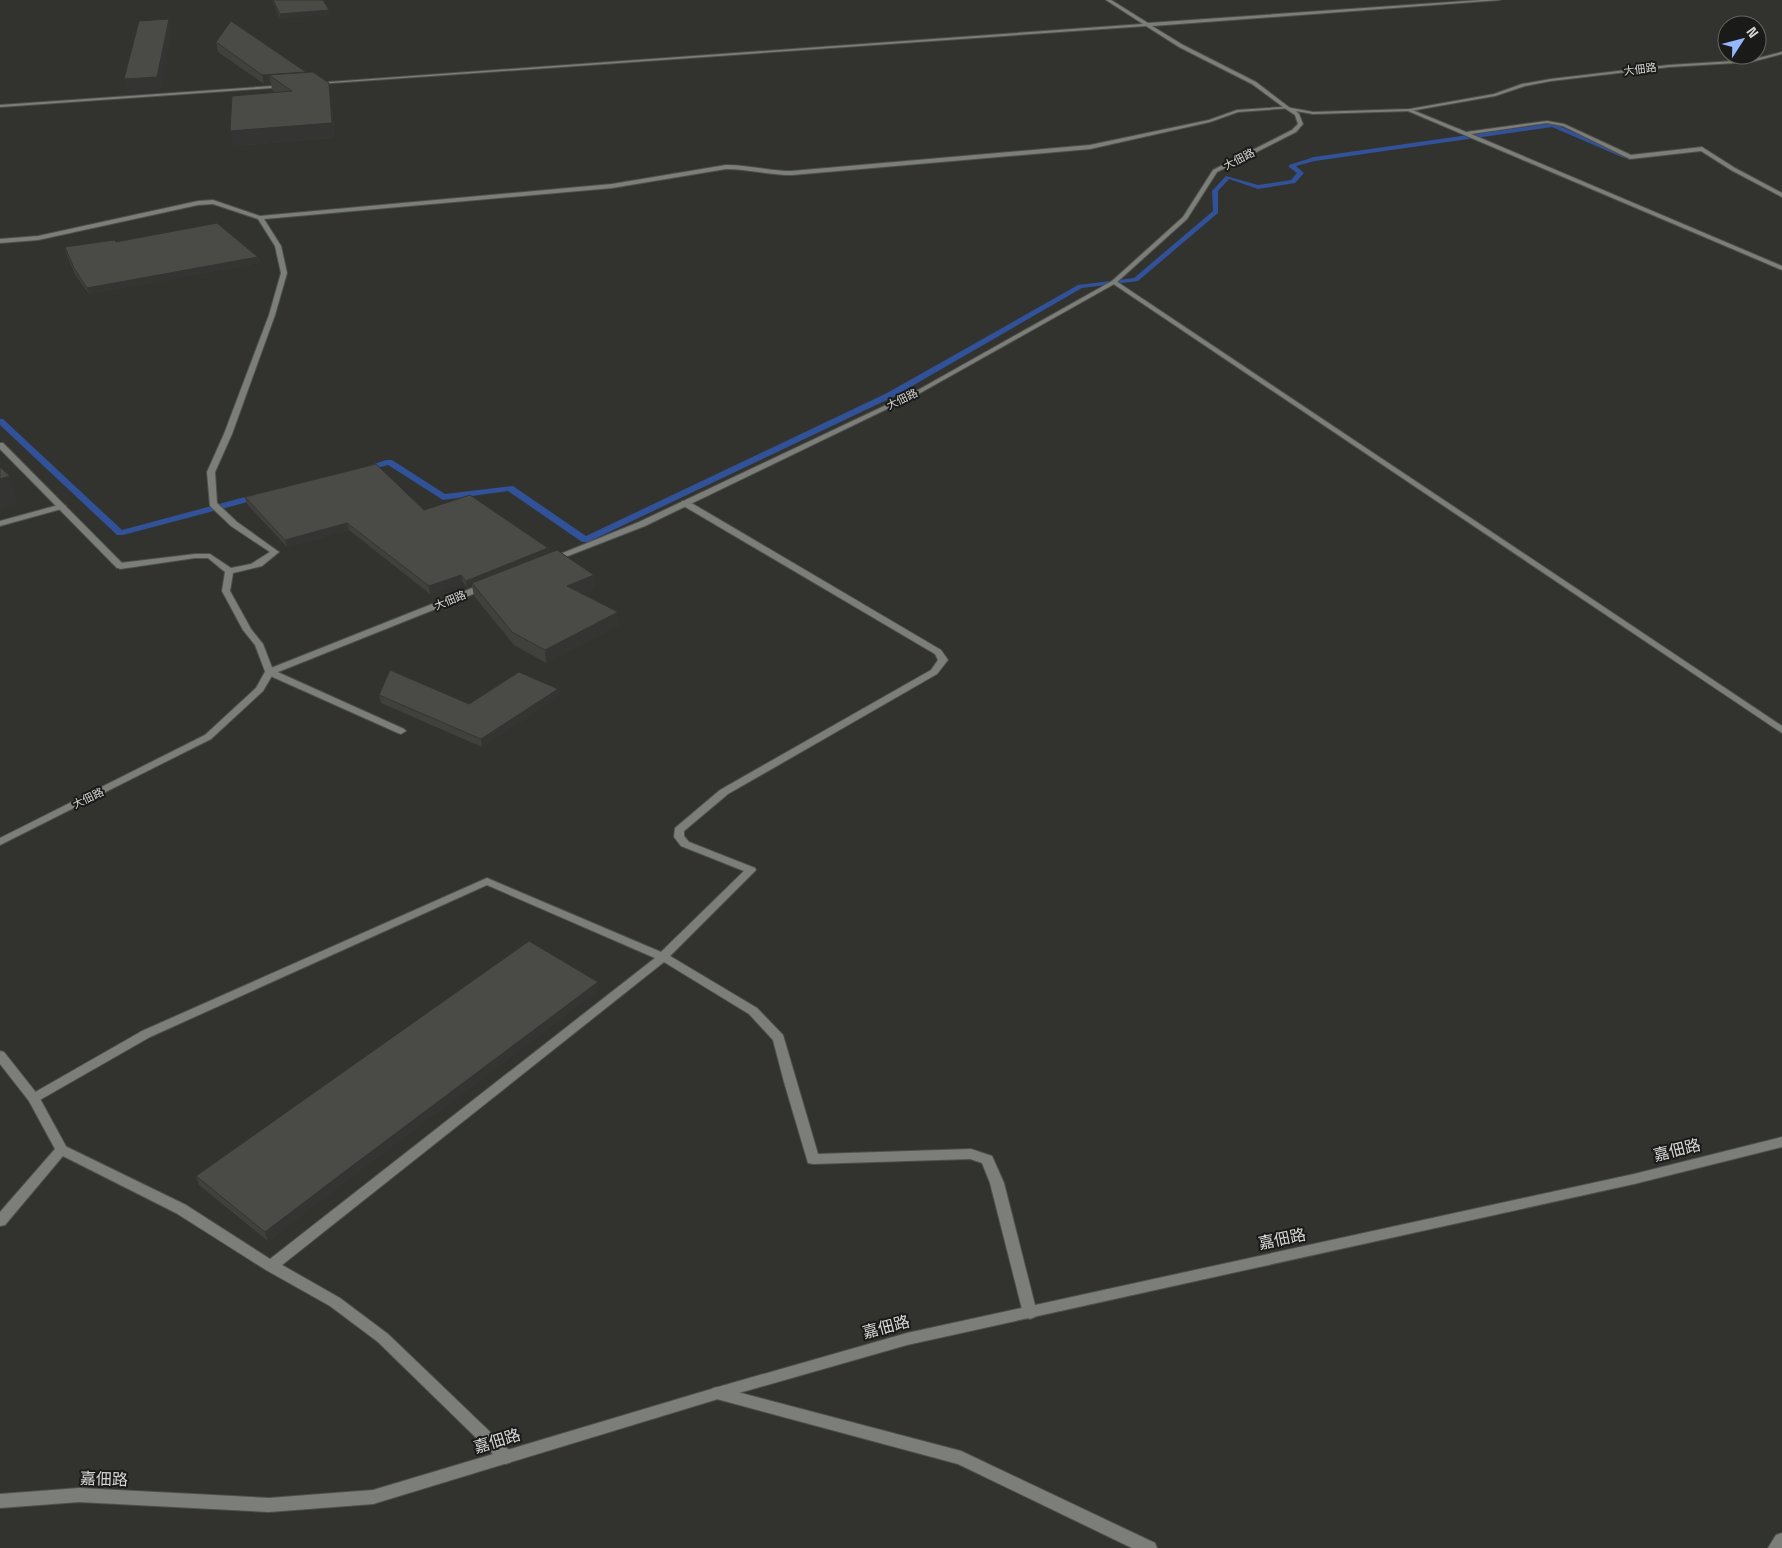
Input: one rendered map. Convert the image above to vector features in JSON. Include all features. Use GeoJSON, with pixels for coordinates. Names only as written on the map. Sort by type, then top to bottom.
{"type":"FeatureCollection","features":[{"type":"Feature","properties":{"kind":"street"},"geometry":{"type":"LineString","coordinates":[[1108,0],[1181,46],[1254,83],[1288,108]]}},
{"type":"Feature","properties":{"kind":"street"},"geometry":{"type":"LineString","coordinates":[[309,84],[1498,0]]}},
{"type":"Feature","properties":{"kind":"street","name":"大佃路"},"geometry":{"type":"LineString","coordinates":[[1288,108],[1314,113],[1410,110],[1495,95],[1524,85],[1551,80],[1669,66],[1751,61],[1782,53]]}},
{"type":"Feature","properties":{"kind":"street"},"geometry":{"type":"LineString","coordinates":[[0,106],[289,85]]}},
{"type":"Feature","properties":{"kind":"street"},"geometry":{"type":"LineString","coordinates":[[0,241],[38,238],[198,203],[213,202],[260,218],[612,186],[726,168],[745,167],[778,173],[792,173],[1090,147],[1210,121],[1237,111],[1288,108]]}},
{"type":"Feature","properties":{"kind":"street","name":"大佃路"},"geometry":{"type":"LineString","coordinates":[[542,563],[642,524],[920,391],[1114,282],[1185,218],[1215,171],[1294,131],[1301,124],[1297,114],[1288,108]]}},
{"type":"Feature","properties":{"kind":"street"},"geometry":{"type":"LineString","coordinates":[[1410,110],[1782,268]]}},
{"type":"Feature","properties":{"kind":"street"},"geometry":{"type":"LineString","coordinates":[[1466,133],[1547,122],[1564,125],[1630,157],[1702,149],[1733,169],[1782,195]]}},
{"type":"Feature","properties":{"kind":"street"},"geometry":{"type":"LineString","coordinates":[[0,445],[120,566],[195,556],[210,556],[229,571],[256,566],[266,562],[275,552],[234,524],[214,504],[211,472],[228,434],[272,315],[284,273],[278,246],[260,218]]}},
{"type":"Feature","properties":{"kind":"street"},"geometry":{"type":"LineString","coordinates":[[1114,282],[1782,730]]}},
{"type":"Feature","properties":{"kind":"street"},"geometry":{"type":"LineString","coordinates":[[271,1266],[663,957],[751,870],[685,844],[679,837],[679,830],[724,792],[934,672],[944,660],[938,652],[685,503]]}},
{"type":"Feature","properties":{"kind":"street"},"geometry":{"type":"LineString","coordinates":[[0,524],[62,506]]}},
{"type":"Feature","properties":{"kind":"street"},"geometry":{"type":"LineString","coordinates":[[229,571],[226,591],[247,630],[259,644],[270,672],[401,731]]}},
{"type":"Feature","properties":{"kind":"street","name":"大佃路"},"geometry":{"type":"LineString","coordinates":[[0,842],[208,738],[260,689],[270,672],[497,581]]}},
{"type":"Feature","properties":{"kind":"street"},"geometry":{"type":"LineString","coordinates":[[34,1098],[146,1034],[487,881],[663,957],[753,1012],[779,1038],[813,1159],[971,1154],[987,1160],[997,1183],[1030,1312]]}},
{"type":"Feature","properties":{"kind":"street"},"geometry":{"type":"LineString","coordinates":[[0,1055],[34,1098],[62,1150],[181,1209],[271,1266],[335,1302],[383,1338],[506,1457]]}},
{"type":"Feature","properties":{"kind":"street","name":"嘉佃路"},"geometry":{"type":"LineString","coordinates":[[0,1501],[79,1495],[269,1505],[374,1498],[718,1393],[907,1339],[1634,1179],[1782,1142]]}},
{"type":"Feature","properties":{"kind":"street"},"geometry":{"type":"LineString","coordinates":[[0,1221],[62,1150]]}},
{"type":"Feature","properties":{"kind":"street"},"geometry":{"type":"LineString","coordinates":[[718,1393],[961,1458],[1149,1548]]}},
{"type":"Feature","properties":{"kind":"street"},"geometry":{"type":"LineString","coordinates":[[1776,1548],[1782,1540]]}},
{"type":"Feature","properties":{"kind":"building"},"geometry":{"type":"Polygon","coordinates":[[[273,0],[323,0],[329,10],[280,14],[273,0]]]}},
{"type":"Feature","properties":{"kind":"building"},"geometry":{"type":"Polygon","coordinates":[[[169,19],[157,77],[124,79],[139,21],[169,19]]]}},
{"type":"Feature","properties":{"kind":"building"},"geometry":{"type":"Polygon","coordinates":[[[231,21],[306,72],[262,75],[216,42],[231,21]]]}},
{"type":"Feature","properties":{"kind":"building"},"geometry":{"type":"Polygon","coordinates":[[[313,72],[329,83],[332,123],[230,131],[232,96],[292,91],[269,75],[313,72]]]}},
{"type":"Feature","properties":{"kind":"building"},"geometry":{"type":"Polygon","coordinates":[[[217,223],[258,257],[87,288],[74,268],[65,247],[114,240],[116,242],[217,223]]]}},
{"type":"Feature","properties":{"kind":"building"},"geometry":{"type":"Polygon","coordinates":[[[376,464],[424,510],[470,495],[548,548],[466,581],[461,575],[429,586],[347,523],[285,540],[245,497],[376,464]]]}},
{"type":"Feature","properties":{"kind":"building"},"geometry":{"type":"Polygon","coordinates":[[[0,467],[10,476],[0,479],[0,467]]]}},
{"type":"Feature","properties":{"kind":"building"},"geometry":{"type":"Polygon","coordinates":[[[557,550],[594,575],[567,586],[618,612],[545,650],[512,632],[472,583],[557,550]]]}},
{"type":"Feature","properties":{"kind":"building"},"geometry":{"type":"Polygon","coordinates":[[[390,670],[469,704],[519,672],[558,689],[481,739],[379,695],[390,670]]]}},
{"type":"Feature","properties":{"kind":"building"},"geometry":{"type":"Polygon","coordinates":[[[529,941],[598,982],[265,1232],[196,1176],[529,941]]]}},
{"type":"Feature","properties":{"kind":"waterway"},"geometry":{"type":"LineString","coordinates":[[363,469],[389,462],[443,497],[510,488],[585,540],[890,395],[1080,286],[1136,280],[1216,212],[1215,191],[1228,177],[1258,187],[1293,182],[1301,173],[1291,166],[1314,159],[1553,125],[1626,157]]}},
{"type":"Feature","properties":{"kind":"waterway"},"geometry":{"type":"LineString","coordinates":[[0,421],[120,533],[260,496]]}}]}
